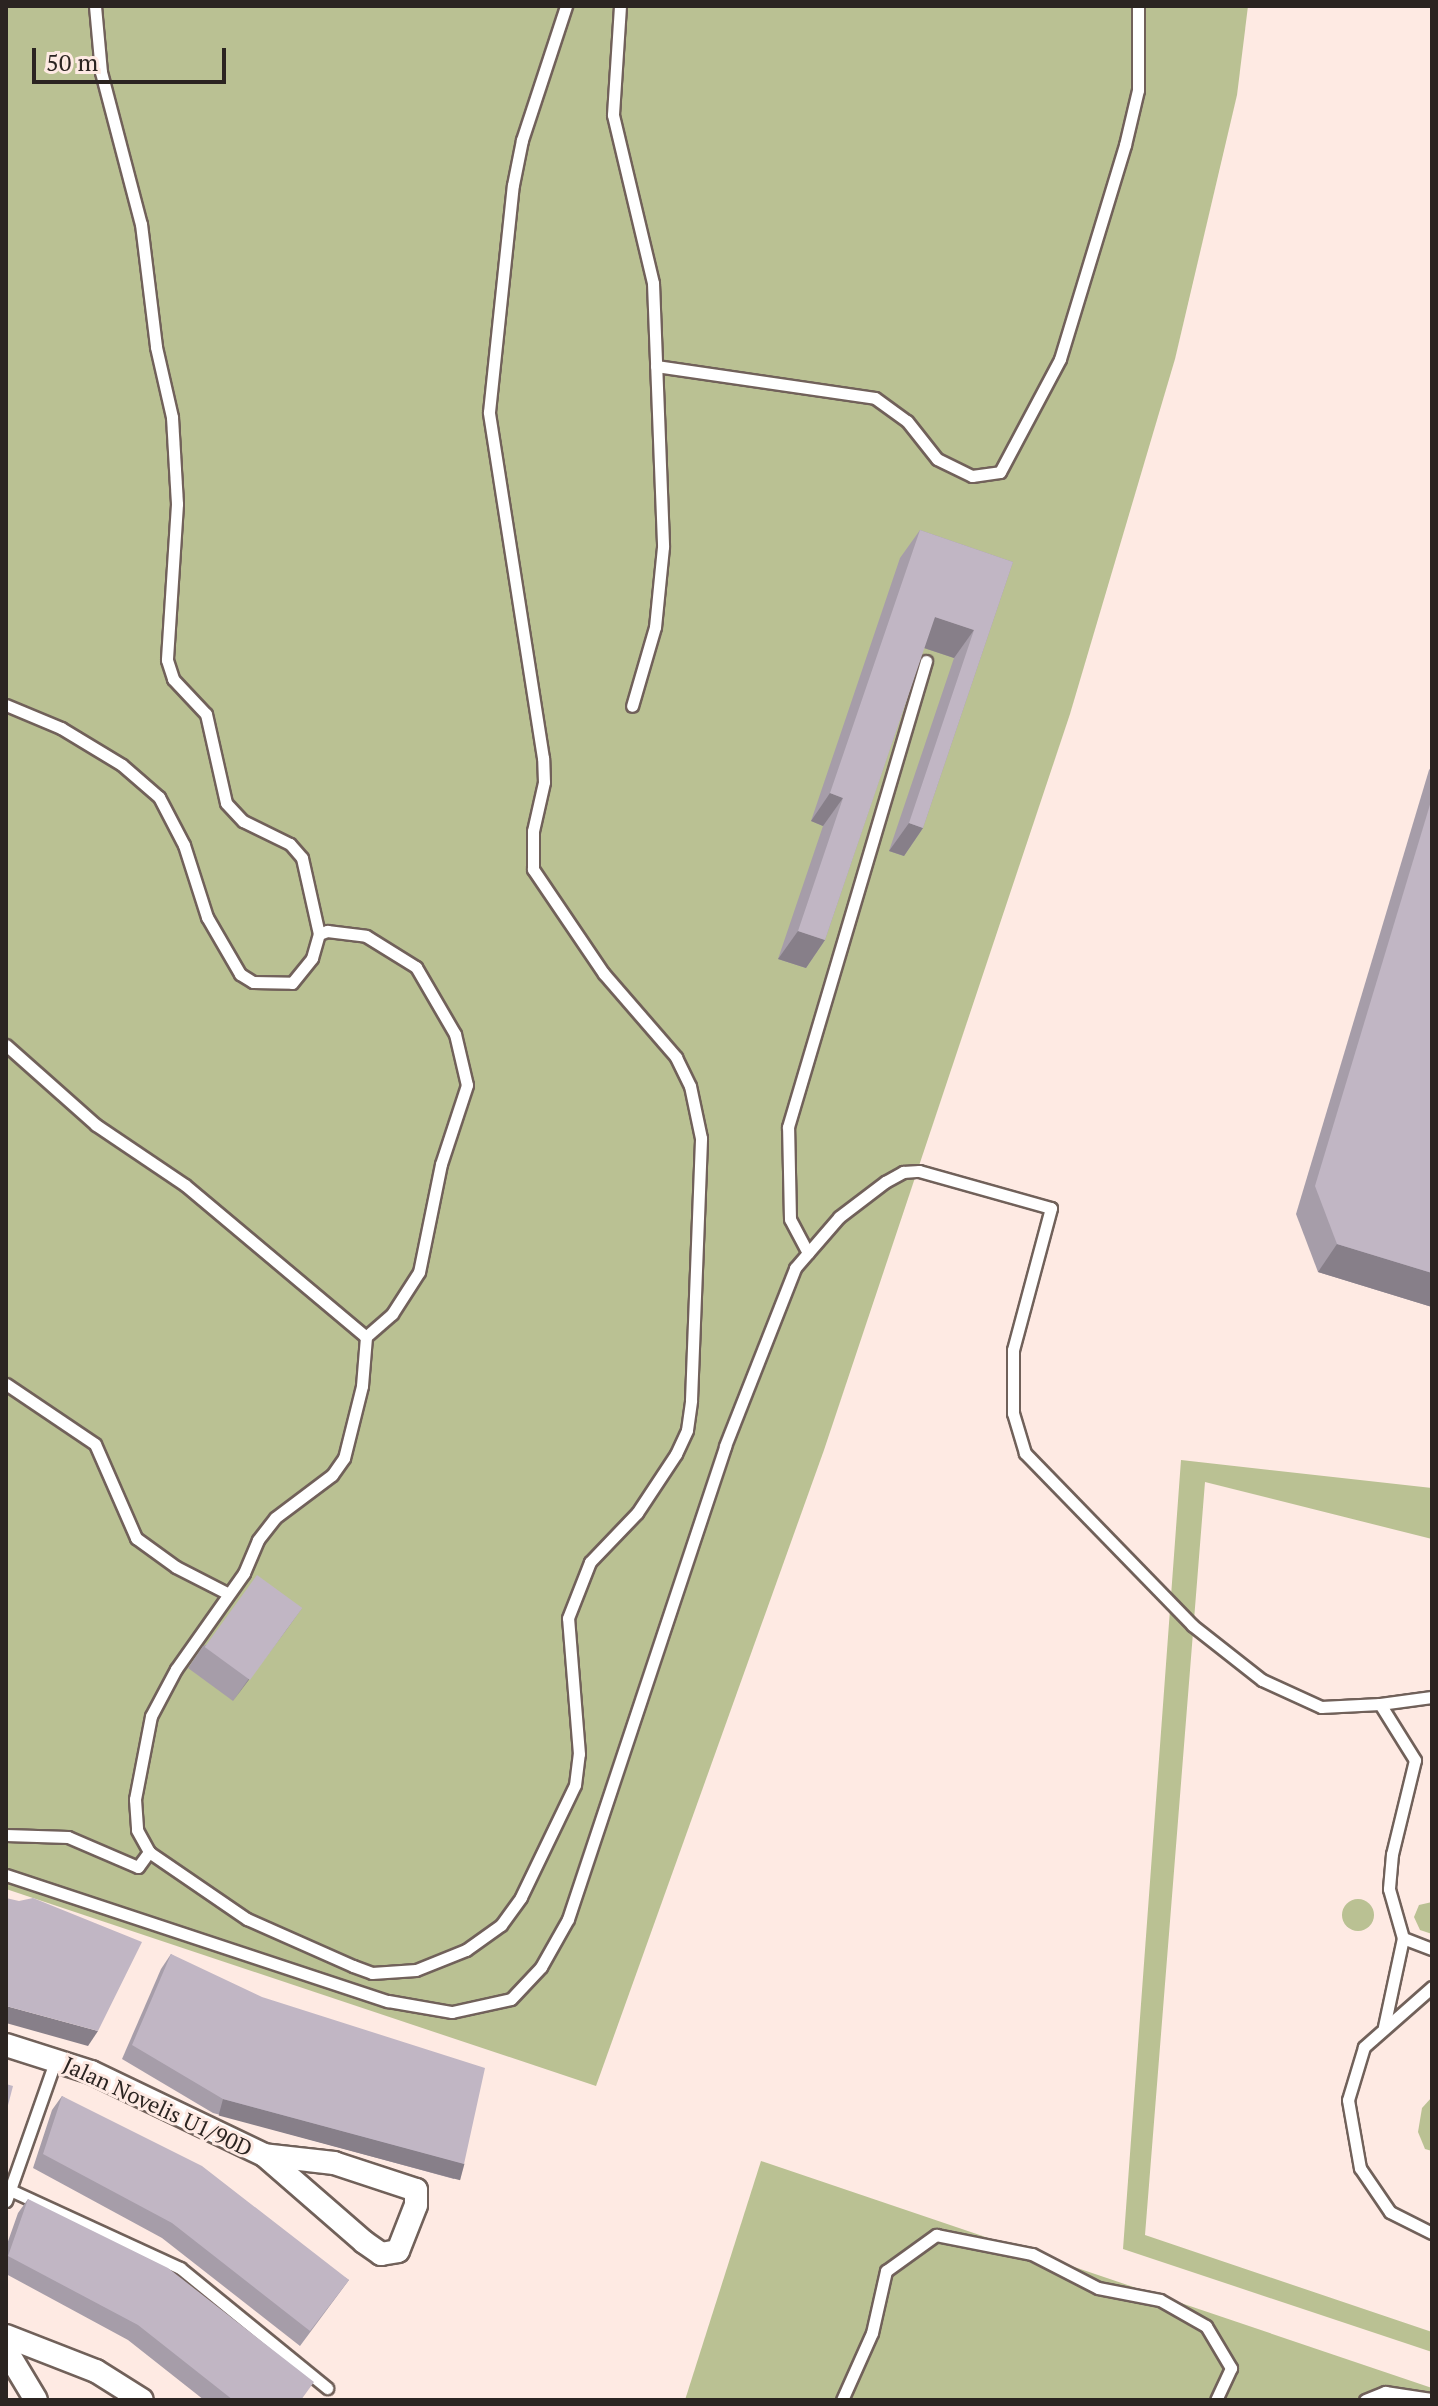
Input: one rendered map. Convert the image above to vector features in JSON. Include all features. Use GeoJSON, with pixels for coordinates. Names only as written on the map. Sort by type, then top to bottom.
{"type":"FeatureCollection","features":[{"type":"Feature","properties":{"kind":"street","name":"Jalan Novelis U1/90D"},"geometry":{"type":"LineString","coordinates":[[6,2045],[56,2058],[264,2155],[364,2242],[381,2254],[398,2251],[416,2205],[416,2190],[334,2163],[264,2155]]}},
{"type":"Feature","properties":{"kind":"street"},"geometry":{"type":"LineString","coordinates":[[6,2336],[96,2371],[142,2400]]}},
{"type":"Feature","properties":{"kind":"street"},"geometry":{"type":"LineString","coordinates":[[6,2350],[36,2400]]}},
{"type":"Feature","properties":{"kind":"lane"},"geometry":{"type":"LineString","coordinates":[[6,705],[61,728],[122,765],[159,797],[184,845],[207,917],[240,974],[253,982],[292,983],[312,958],[319,934],[302,858],[290,844],[243,821],[226,803],[206,714],[173,679],[167,660],[177,504],[172,417],[156,347],[141,224],[101,72],[95,6]]}},
{"type":"Feature","properties":{"kind":"lane"},"geometry":{"type":"LineString","coordinates":[[319,934],[366,936],[416,967],[455,1034],[467,1085],[441,1164],[419,1272],[392,1314],[366,1337],[362,1386],[344,1458],[332,1475],[275,1518],[229,1594],[176,1669],[151,1716],[135,1799],[137,1830],[149,1852],[247,1919],[372,1973],[416,1970],[466,1950],[501,1925],[521,1897],[575,1785],[579,1754],[568,1618],[577,1589],[590,1562],[637,1513],[687,1430],[701,1138],[690,1086],[676,1057],[604,974],[533,869],[533,831],[544,782],[543,758],[489,412],[513,185],[522,140],[566,6]]}},
{"type":"Feature","properties":{"kind":"lane"},"geometry":{"type":"LineString","coordinates":[[620,6],[613,115],[653,283],[663,547],[655,627],[632,706]]}},
{"type":"Feature","properties":{"kind":"lane"},"geometry":{"type":"LineString","coordinates":[[656,366],[875,398],[907,421],[937,459],[972,476],[1000,472],[1060,359],[1125,145],[1138,90],[1138,6]]}},
{"type":"Feature","properties":{"kind":"lane"},"geometry":{"type":"LineString","coordinates":[[808,1253],[790,1219],[788,1127],[926,661]]}},
{"type":"Feature","properties":{"kind":"lane"},"geometry":{"type":"LineString","coordinates":[[6,1045],[96,1125],[185,1185],[366,1337]]}},
{"type":"Feature","properties":{"kind":"lane"},"geometry":{"type":"LineString","coordinates":[[6,1875],[388,2001],[452,2012],[511,1999],[541,1967],[568,1919],[725,1446],[795,1268],[839,1217],[903,1172],[919,1171],[1051,1208],[1013,1350],[1013,1413],[1025,1453],[1192,1625],[1262,1680],[1321,1707],[1432,1697]]}},
{"type":"Feature","properties":{"kind":"lane"},"geometry":{"type":"LineString","coordinates":[[6,1384],[95,1444],[136,1538],[176,1567],[229,1594]]}},
{"type":"Feature","properties":{"kind":"lane"},"geometry":{"type":"LineString","coordinates":[[1380,1704],[1415,1760],[1389,1889],[1403,1938],[1384,2027]]}},
{"type":"Feature","properties":{"kind":"lane"},"geometry":{"type":"LineString","coordinates":[[6,1835],[68,1837],[138,1867],[149,1852]]}},
{"type":"Feature","properties":{"kind":"lane"},"geometry":{"type":"LineString","coordinates":[[1403,1938],[1432,1949]]}},
{"type":"Feature","properties":{"kind":"lane"},"geometry":{"type":"LineString","coordinates":[[1432,1987],[1364,2047],[1348,2100],[1360,2168],[1390,2212],[1432,2233]]}},
{"type":"Feature","properties":{"kind":"lane"},"geometry":{"type":"LineString","coordinates":[[56,2058],[8,2193],[180,2268],[327,2388]]}},
{"type":"Feature","properties":{"kind":"lane"},"geometry":{"type":"LineString","coordinates":[[842,2400],[872,2333],[886,2271],[936,2235],[1032,2254],[1098,2288],[1160,2300],[1206,2326],[1231,2368],[1216,2400]]}},
{"type":"Feature","properties":{"kind":"lane"},"geometry":{"type":"LineString","coordinates":[[1365,2400],[1385,2392],[1432,2399]]}},
{"type":"Feature","properties":{"kind":"green space"},"geometry":{"type":"Polygon","coordinates":[[[6,6],[1248,6],[1237,95],[1175,359],[1070,714],[824,1450],[596,2086],[6,1889],[6,6]]]}},
{"type":"Feature","properties":{"kind":"green space"},"geometry":{"type":"Polygon","coordinates":[[[1181,1460],[1432,1488],[1432,1539],[1205,1482],[1145,2235],[1432,2332],[1432,2352],[1123,2249],[1181,1460]]]}},
{"type":"Feature","properties":{"kind":"green space"},"geometry":{"type":"Polygon","coordinates":[[[1358,1899],[1369,1904],[1374,1915],[1369,1926],[1358,1931],[1347,1926],[1342,1915],[1347,1904],[1358,1899]]]}},
{"type":"Feature","properties":{"kind":"green space"},"geometry":{"type":"Polygon","coordinates":[[[1432,1902],[1432,1934],[1420,1930],[1414,1917],[1419,1905],[1432,1902]]]}},
{"type":"Feature","properties":{"kind":"green space"},"geometry":{"type":"Polygon","coordinates":[[[1432,2097],[1432,2151],[1425,2149],[1418,2132],[1422,2108],[1432,2097]]]}},
{"type":"Feature","properties":{"kind":"green space"},"geometry":{"type":"Polygon","coordinates":[[[761,2161],[1432,2388],[1432,2400],[685,2400],[761,2161]]]}},
{"type":"Feature","properties":{"kind":"building"},"geometry":{"type":"Polygon","coordinates":[[[920,530],[1013,562],[923,828],[909,823],[974,630],[935,617],[825,940],[798,931],[843,798],[830,793],[920,530]]]}},
{"type":"Feature","properties":{"kind":"building"},"geometry":{"type":"Polygon","coordinates":[[[1432,798],[1432,1273],[1337,1244],[1315,1186],[1432,798]]]}},
{"type":"Feature","properties":{"kind":"building"},"geometry":{"type":"Polygon","coordinates":[[[257,1575],[302,1608],[250,1680],[205,1647],[257,1575]]]}},
{"type":"Feature","properties":{"kind":"building"},"geometry":{"type":"Polygon","coordinates":[[[6,1898],[19,1901],[33,1898],[142,1942],[98,2031],[6,2006],[6,1898]]]}},
{"type":"Feature","properties":{"kind":"building"},"geometry":{"type":"Polygon","coordinates":[[[171,1954],[262,1997],[485,2068],[464,2164],[223,2099],[132,2045],[171,1954]]]}},
{"type":"Feature","properties":{"kind":"building"},"geometry":{"type":"Polygon","coordinates":[[[6,2084],[13,2086],[6,2113],[6,2084]]]}},
{"type":"Feature","properties":{"kind":"building"},"geometry":{"type":"Polygon","coordinates":[[[62,2096],[202,2166],[349,2280],[310,2331],[172,2223],[43,2154],[62,2096]]]}},
{"type":"Feature","properties":{"kind":"building"},"geometry":{"type":"Polygon","coordinates":[[[28,2199],[168,2268],[314,2382],[301,2400],[233,2400],[138,2325],[8,2256],[28,2199]]]}}]}
